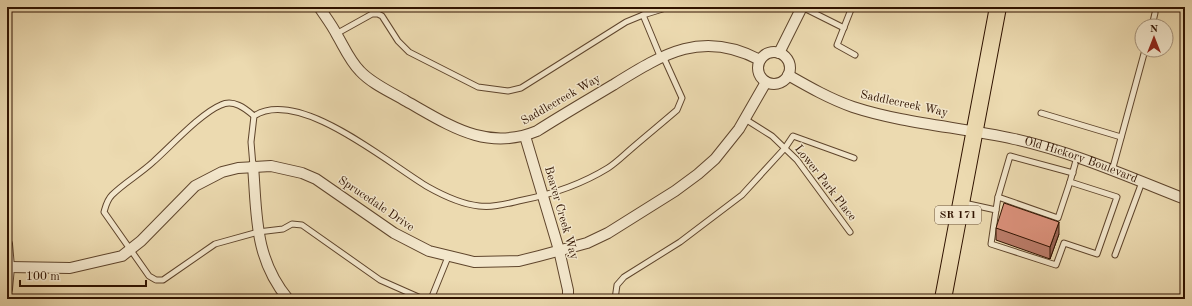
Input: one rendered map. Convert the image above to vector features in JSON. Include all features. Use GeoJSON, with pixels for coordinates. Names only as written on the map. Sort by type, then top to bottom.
{"type":"FeatureCollection","features":[{"type":"Feature","properties":{"kind":"main road","name":"SR 171"},"geometry":{"type":"LineString","coordinates":[[943,299],[998,7]]}},
{"type":"Feature","properties":{"kind":"street","name":"Saddlecreek Way"},"geometry":{"type":"LineString","coordinates":[[318,7],[350,59],[360,72],[450,126],[483,138],[504,139],[525,136],[537,131],[662,56],[696,46],[717,46],[734,49],[760,60]]}},
{"type":"Feature","properties":{"kind":"street"},"geometry":{"type":"LineString","coordinates":[[779,53],[802,7]]}},
{"type":"Feature","properties":{"kind":"street"},"geometry":{"type":"LineString","coordinates":[[770,53],[779,53],[788,60],[790,66],[788,75],[778,83],[766,82],[759,73],[758,65],[760,60],[770,53]]}},
{"type":"Feature","properties":{"kind":"street","name":"Saddlecreek Way"},"geometry":{"type":"LineString","coordinates":[[788,75],[815,90],[854,107],[883,115],[974,131]]}},
{"type":"Feature","properties":{"kind":"street","name":"Sprucedale Drive"},"geometry":{"type":"LineString","coordinates":[[10,267],[70,268],[122,256],[130,250],[195,186],[222,172],[253,166],[287,168],[316,179],[394,233],[413,244],[448,257],[474,262],[519,261],[587,243],[608,232],[675,191],[715,159],[745,119],[766,82]]}},
{"type":"Feature","properties":{"kind":"street","name":"Old Hickory Boulevard"},"geometry":{"type":"LineString","coordinates":[[974,131],[1015,139],[1077,157],[1185,199]]}},
{"type":"Feature","properties":{"kind":"street","name":"Beaver Creek Way"},"geometry":{"type":"LineString","coordinates":[[525,136],[559,250],[568,290],[568,299]]}},
{"type":"Feature","properties":{"kind":"street"},"geometry":{"type":"LineString","coordinates":[[253,166],[258,232],[265,262],[288,299]]}},
{"type":"Feature","properties":{"kind":"street"},"geometry":{"type":"LineString","coordinates":[[7,244],[10,267],[7,288]]}},
{"type":"Feature","properties":{"kind":"lane"},"geometry":{"type":"LineString","coordinates":[[336,34],[372,14],[378,14],[382,16],[398,42],[409,52],[478,87],[493,91],[508,91],[520,88],[626,22],[669,7]]}},
{"type":"Feature","properties":{"kind":"lane"},"geometry":{"type":"LineString","coordinates":[[802,7],[844,28]]}},
{"type":"Feature","properties":{"kind":"lane"},"geometry":{"type":"LineString","coordinates":[[852,7],[837,45],[855,55]]}},
{"type":"Feature","properties":{"kind":"lane"},"geometry":{"type":"LineString","coordinates":[[1154,18],[1155,13]]}},
{"type":"Feature","properties":{"kind":"lane"},"geometry":{"type":"LineString","coordinates":[[253,166],[251,142],[254,116],[260,111],[285,109],[320,120],[345,132],[428,187],[454,200],[479,206],[500,205],[543,196],[569,187],[609,168],[677,110],[682,98],[643,15]]}},
{"type":"Feature","properties":{"kind":"lane"},"geometry":{"type":"LineString","coordinates":[[1112,170],[1143,58]]}},
{"type":"Feature","properties":{"kind":"lane"},"geometry":{"type":"LineString","coordinates":[[254,116],[241,106],[222,104],[210,112],[111,196],[106,204],[104,212],[149,276],[156,280],[163,280],[215,244],[258,232],[283,229],[292,224],[302,225],[380,280],[423,299]]}},
{"type":"Feature","properties":{"kind":"lane"},"geometry":{"type":"LineString","coordinates":[[1041,113],[1121,137]]}},
{"type":"Feature","properties":{"kind":"lane","name":"Lower Park Place"},"geometry":{"type":"LineString","coordinates":[[745,119],[772,136],[797,160],[850,232]]}},
{"type":"Feature","properties":{"kind":"lane"},"geometry":{"type":"LineString","coordinates":[[615,299],[617,285],[624,277],[680,242],[742,195],[785,148],[791,138],[797,136],[854,158]]}},
{"type":"Feature","properties":{"kind":"lane"},"geometry":{"type":"LineString","coordinates":[[1070,182],[1117,197],[1097,254],[1064,243],[1056,265],[992,244],[998,197],[1010,156],[1073,173]]}},
{"type":"Feature","properties":{"kind":"lane"},"geometry":{"type":"LineString","coordinates":[[998,197],[1058,218],[1077,157]]}},
{"type":"Feature","properties":{"kind":"lane"},"geometry":{"type":"LineString","coordinates":[[1115,255],[1142,182]]}},
{"type":"Feature","properties":{"kind":"lane"},"geometry":{"type":"LineString","coordinates":[[961,202],[996,210]]}},
{"type":"Feature","properties":{"kind":"lane"},"geometry":{"type":"LineString","coordinates":[[431,299],[448,257]]}},
{"type":"Feature","properties":{"kind":"building"},"geometry":{"type":"Polygon","coordinates":[[[1004,203],[1059,222],[1050,247],[996,228],[1004,203]]]}}]}
